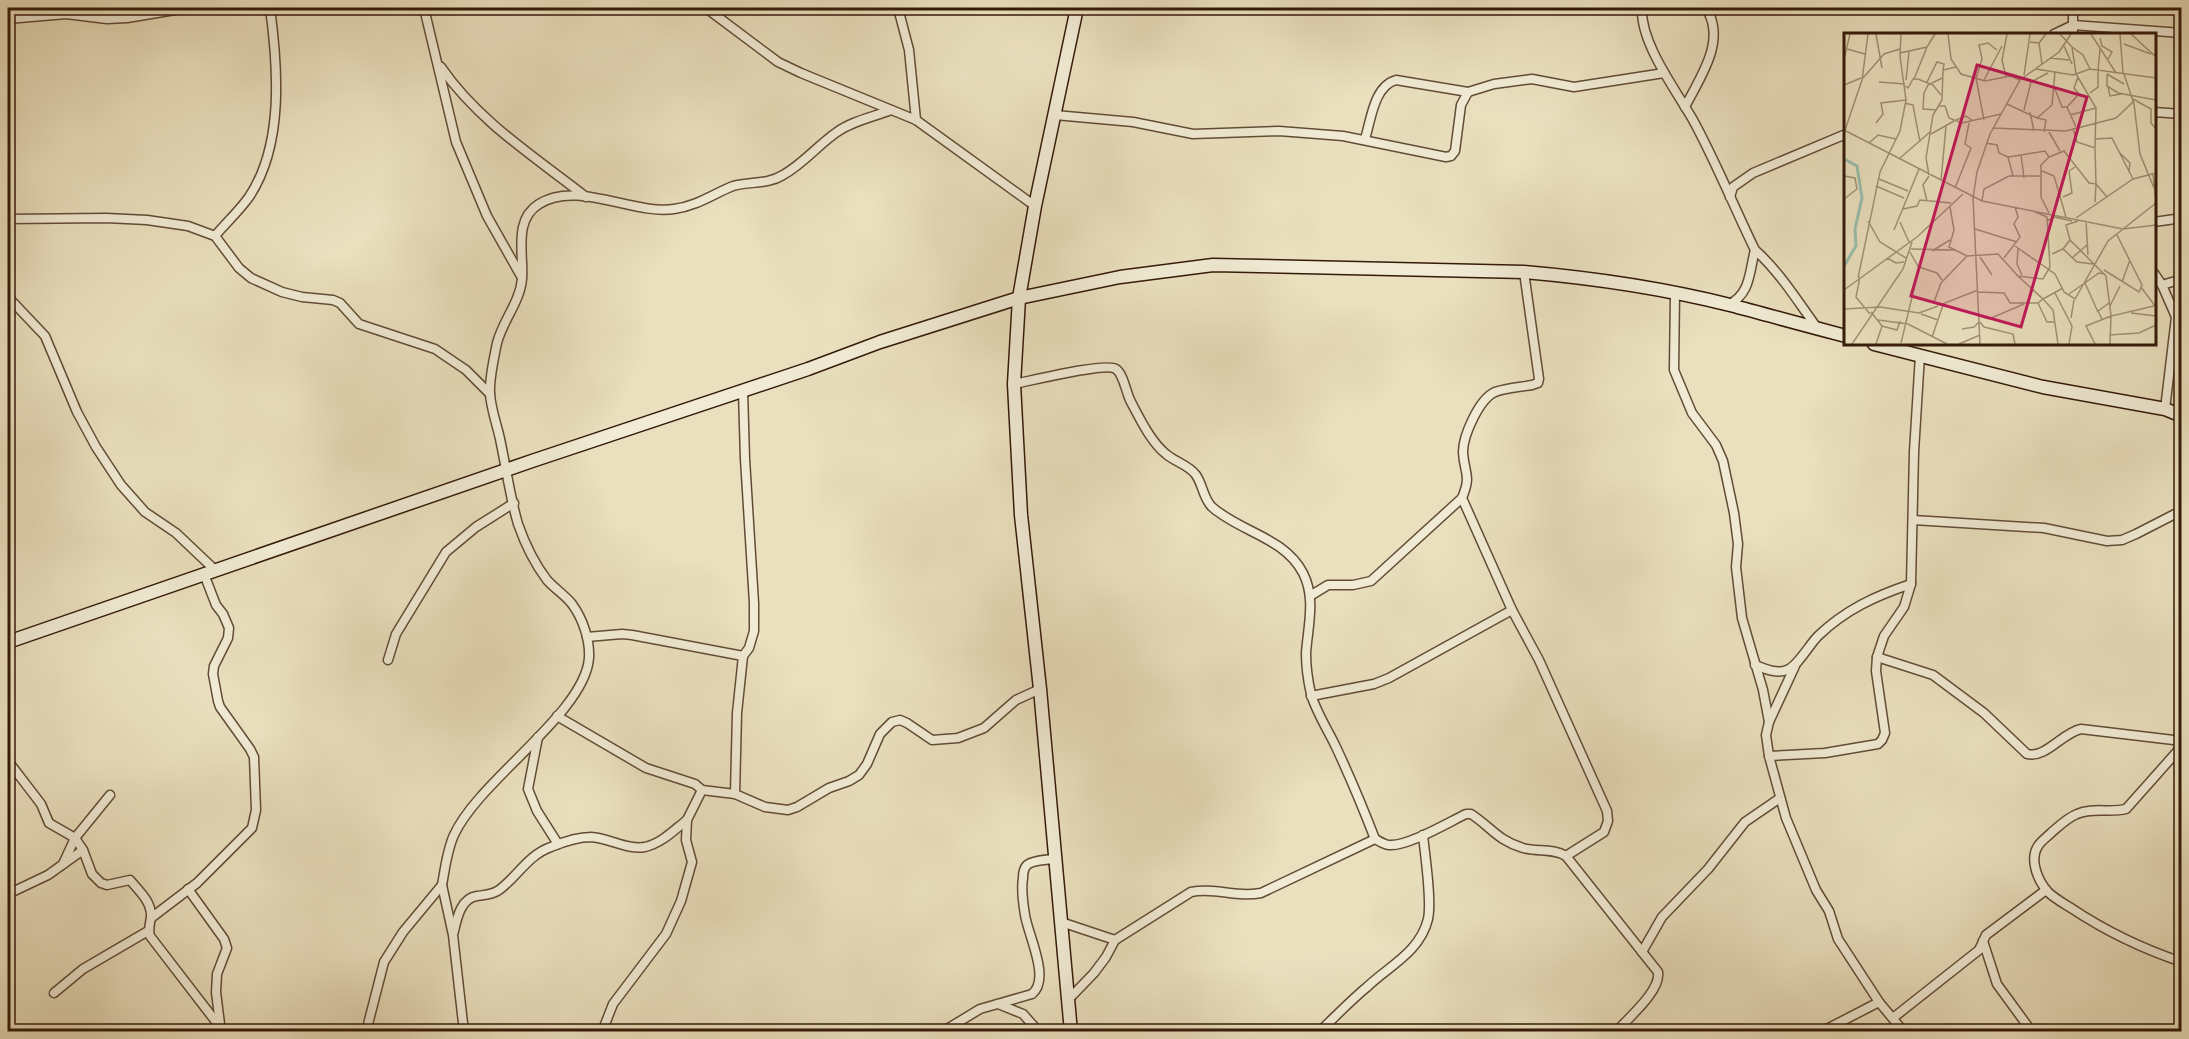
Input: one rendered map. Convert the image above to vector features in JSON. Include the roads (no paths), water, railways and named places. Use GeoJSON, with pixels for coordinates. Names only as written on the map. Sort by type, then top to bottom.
{"type":"FeatureCollection","features":[{"type":"Feature","properties":{"kind":"street"},"geometry":{"type":"LineString","coordinates":[[8,19],[66,14],[107,19],[127,18],[187,8]]}},
{"type":"Feature","properties":{"kind":"street"},"geometry":{"type":"LineString","coordinates":[[215,236],[248,199],[264,167],[275,109],[277,84],[276,50],[270,8]]}},
{"type":"Feature","properties":{"kind":"street"},"geometry":{"type":"LineString","coordinates":[[424,8],[456,142],[468,175],[487,216],[522,277]]}},
{"type":"Feature","properties":{"kind":"street"},"geometry":{"type":"LineString","coordinates":[[706,8],[778,62],[916,120],[1035,206]]}},
{"type":"Feature","properties":{"kind":"street"},"geometry":{"type":"LineString","coordinates":[[898,8],[909,50],[916,120]]}},
{"type":"Feature","properties":{"kind":"street"},"geometry":{"type":"LineString","coordinates":[[1071,1032],[1040,689],[1021,515],[1014,384],[1019,298],[1035,206],[1077,8]]}},
{"type":"Feature","properties":{"kind":"street"},"geometry":{"type":"LineString","coordinates":[[1642,8],[1644,24],[1664,73],[1685,107],[1755,250],[1767,261],[1818,329]]}},
{"type":"Feature","properties":{"kind":"street"},"geometry":{"type":"LineString","coordinates":[[1685,107],[1711,54],[1714,30],[1706,8]]}},
{"type":"Feature","properties":{"kind":"street"},"geometry":{"type":"LineString","coordinates":[[2073,8],[2073,30],[2181,33]]}},
{"type":"Feature","properties":{"kind":"street"},"geometry":{"type":"LineString","coordinates":[[437,62],[460,93],[489,122],[586,197]]}},
{"type":"Feature","properties":{"kind":"street"},"geometry":{"type":"LineString","coordinates":[[1365,139],[1383,86],[1396,80],[1468,92],[1494,84],[1532,78],[1574,87],[1664,73]]}},
{"type":"Feature","properties":{"kind":"street"},"geometry":{"type":"LineString","coordinates":[[1055,115],[1133,122],[1193,134],[1279,131],[1319,133],[1365,139],[1446,157],[1451,156],[1455,151],[1461,105],[1468,92]]}},
{"type":"Feature","properties":{"kind":"street"},"geometry":{"type":"LineString","coordinates":[[464,1032],[453,935],[442,885],[454,834],[504,770],[557,716],[586,675],[589,656],[587,637],[572,604],[549,583],[527,547],[514,503],[490,394],[497,344],[501,330],[516,301],[522,277],[520,239],[528,213],[548,199],[566,196],[660,209],[681,208],[707,200],[735,186],[773,180],[790,171],[845,127],[891,110]]}},
{"type":"Feature","properties":{"kind":"street"},"geometry":{"type":"LineString","coordinates":[[2156,112],[2181,114]]}},
{"type":"Feature","properties":{"kind":"street"},"geometry":{"type":"LineString","coordinates":[[1730,196],[1733,186],[1753,173],[1844,134]]}},
{"type":"Feature","properties":{"kind":"street"},"geometry":{"type":"LineString","coordinates":[[8,219],[72,217],[147,220],[188,226],[215,236],[239,268],[251,278],[282,292],[340,303],[359,324],[435,349],[466,370],[490,394]]}},
{"type":"Feature","properties":{"kind":"street"},"geometry":{"type":"LineString","coordinates":[[2156,222],[2181,218]]}},
{"type":"Feature","properties":{"kind":"street"},"geometry":{"type":"LineString","coordinates":[[1728,304],[1739,300],[1744,293],[1755,250]]}},
{"type":"Feature","properties":{"kind":"street"},"geometry":{"type":"LineString","coordinates":[[8,642],[880,342],[1019,298],[1120,277],[1213,266],[1524,272],[1572,276],[1675,293],[1728,304],[1844,336]]}},
{"type":"Feature","properties":{"kind":"street"},"geometry":{"type":"LineString","coordinates":[[1310,596],[1328,585],[1353,585],[1371,581],[1462,498],[1468,481],[1463,453],[1464,445],[1467,430],[1476,415],[1494,393],[1538,383],[1524,272]]}},
{"type":"Feature","properties":{"kind":"street"},"geometry":{"type":"LineString","coordinates":[[2156,276],[2176,317],[2165,409]]}},
{"type":"Feature","properties":{"kind":"street"},"geometry":{"type":"LineString","coordinates":[[2162,285],[2181,279]]}},
{"type":"Feature","properties":{"kind":"street"},"geometry":{"type":"LineString","coordinates":[[1675,293],[1674,370],[1692,413],[1716,445],[1723,461],[1738,544],[1736,567],[1738,595],[1747,642],[1763,690],[1769,722]]}},
{"type":"Feature","properties":{"kind":"street"},"geometry":{"type":"LineString","coordinates":[[8,297],[11,304],[45,336],[77,412],[121,485],[145,512],[176,533],[209,572],[216,605],[224,614],[229,628],[228,638],[214,666],[213,674],[220,707],[254,757],[256,810],[252,828],[188,889],[151,918]]}},
{"type":"Feature","properties":{"kind":"street"},"geometry":{"type":"LineString","coordinates":[[1878,345],[2043,387],[2165,409],[2181,416]]}},
{"type":"Feature","properties":{"kind":"street"},"geometry":{"type":"LineString","coordinates":[[1769,756],[1825,753],[1878,744],[1885,733],[1876,671],[1877,657],[1884,636],[1904,607],[1911,584],[1914,452],[1920,355]]}},
{"type":"Feature","properties":{"kind":"street"},"geometry":{"type":"LineString","coordinates":[[1014,384],[1078,370],[1109,366],[1116,369],[1120,374],[1127,396],[1160,448],[1195,474],[1203,494],[1212,507],[1231,521],[1277,544],[1294,560],[1308,583],[1310,596],[1306,655],[1311,696],[1351,779],[1375,839],[1388,845],[1423,836],[1466,814],[1471,814],[1498,837],[1524,848],[1555,851],[1566,856],[1658,972],[1658,981],[1652,993],[1616,1032]]}},
{"type":"Feature","properties":{"kind":"street"},"geometry":{"type":"LineString","coordinates":[[735,794],[737,712],[743,656],[749,648],[754,631],[743,391]]}},
{"type":"Feature","properties":{"kind":"street"},"geometry":{"type":"LineString","coordinates":[[1462,498],[1512,610],[1539,660],[1607,812],[1608,821],[1604,832],[1566,856]]}},
{"type":"Feature","properties":{"kind":"street"},"geometry":{"type":"LineString","coordinates":[[388,660],[396,634],[446,552],[476,526],[514,503]]}},
{"type":"Feature","properties":{"kind":"street"},"geometry":{"type":"LineString","coordinates":[[1913,520],[2044,528],[2107,542],[2122,540],[2181,513]]}},
{"type":"Feature","properties":{"kind":"street"},"geometry":{"type":"LineString","coordinates":[[1904,1032],[1879,1002],[1838,939],[1828,911],[1796,847],[1769,756],[1767,735],[1769,722],[1795,666],[1803,652],[1817,637],[1836,620],[1862,603],[1911,584]]}},
{"type":"Feature","properties":{"kind":"street"},"geometry":{"type":"LineString","coordinates":[[1311,696],[1374,684],[1389,678],[1512,610]]}},
{"type":"Feature","properties":{"kind":"street"},"geometry":{"type":"LineString","coordinates":[[587,637],[611,634],[632,635],[743,656]]}},
{"type":"Feature","properties":{"kind":"street"},"geometry":{"type":"LineString","coordinates":[[1877,657],[1933,675],[1984,713],[2027,754],[2032,756],[2043,752],[2068,733],[2081,729],[2181,744]]}},
{"type":"Feature","properties":{"kind":"street"},"geometry":{"type":"LineString","coordinates":[[1755,665],[1776,671],[1786,671],[1795,666]]}},
{"type":"Feature","properties":{"kind":"street"},"geometry":{"type":"LineString","coordinates":[[557,716],[646,768],[695,784],[702,790],[735,794],[765,807],[788,810],[859,774],[867,764],[880,734],[892,722],[900,720],[907,723],[932,740],[958,738],[984,728],[1016,700],[1040,689]]}},
{"type":"Feature","properties":{"kind":"street"},"geometry":{"type":"LineString","coordinates":[[538,736],[528,789],[537,812],[558,844]]}},
{"type":"Feature","properties":{"kind":"street"},"geometry":{"type":"LineString","coordinates":[[2181,744],[2126,809],[2089,810],[2077,814],[2038,845],[2035,854],[2035,868],[2046,890],[2090,921],[2181,962]]}},
{"type":"Feature","properties":{"kind":"street"},"geometry":{"type":"LineString","coordinates":[[8,761],[41,804],[49,823],[75,838],[83,850],[92,874],[101,883],[107,885],[130,880],[149,903],[151,918],[148,931],[150,936],[220,1029]]}},
{"type":"Feature","properties":{"kind":"street"},"geometry":{"type":"LineString","coordinates":[[602,1032],[613,1004],[666,934],[681,901],[692,862],[686,840],[687,820],[702,790]]}},
{"type":"Feature","properties":{"kind":"street"},"geometry":{"type":"LineString","coordinates":[[63,864],[75,838],[110,795]]}},
{"type":"Feature","properties":{"kind":"street"},"geometry":{"type":"LineString","coordinates":[[1642,952],[1662,917],[1715,862],[1745,822],[1780,798]]}},
{"type":"Feature","properties":{"kind":"street"},"geometry":{"type":"LineString","coordinates":[[453,935],[461,908],[468,899],[498,891],[536,854],[558,844],[593,837],[639,848],[662,840],[687,820]]}},
{"type":"Feature","properties":{"kind":"street"},"geometry":{"type":"LineString","coordinates":[[1319,1032],[1369,985],[1409,953],[1420,938],[1428,918],[1423,836]]}},
{"type":"Feature","properties":{"kind":"street"},"geometry":{"type":"LineString","coordinates":[[1068,1000],[1094,973],[1115,940],[1191,892],[1205,889],[1247,896],[1261,893],[1375,839]]}},
{"type":"Feature","properties":{"kind":"street"},"geometry":{"type":"LineString","coordinates":[[8,894],[48,875],[83,850]]}},
{"type":"Feature","properties":{"kind":"street"},"geometry":{"type":"LineString","coordinates":[[942,1032],[980,1010],[1032,994],[1039,986],[1034,942],[1025,917],[1023,873],[1026,866],[1033,862],[1054,859]]}},
{"type":"Feature","properties":{"kind":"street"},"geometry":{"type":"LineString","coordinates":[[366,1032],[384,962],[403,932],[442,885]]}},
{"type":"Feature","properties":{"kind":"street"},"geometry":{"type":"LineString","coordinates":[[188,889],[224,939],[227,948],[217,974],[216,992],[220,1029]]}},
{"type":"Feature","properties":{"kind":"street"},"geometry":{"type":"LineString","coordinates":[[1893,1018],[1980,950],[1986,935],[2006,918],[2046,890]]}},
{"type":"Feature","properties":{"kind":"street"},"geometry":{"type":"LineString","coordinates":[[1061,922],[1115,940]]}},
{"type":"Feature","properties":{"kind":"street"},"geometry":{"type":"LineString","coordinates":[[54,993],[83,969],[148,931]]}},
{"type":"Feature","properties":{"kind":"street"},"geometry":{"type":"LineString","coordinates":[[1983,940],[1997,984],[2032,1032]]}},
{"type":"Feature","properties":{"kind":"street"},"geometry":{"type":"LineString","coordinates":[[1821,1032],[1879,1002]]}},
{"type":"Feature","properties":{"kind":"street"},"geometry":{"type":"LineString","coordinates":[[997,1004],[1023,1014],[1039,1032]]}}]}
